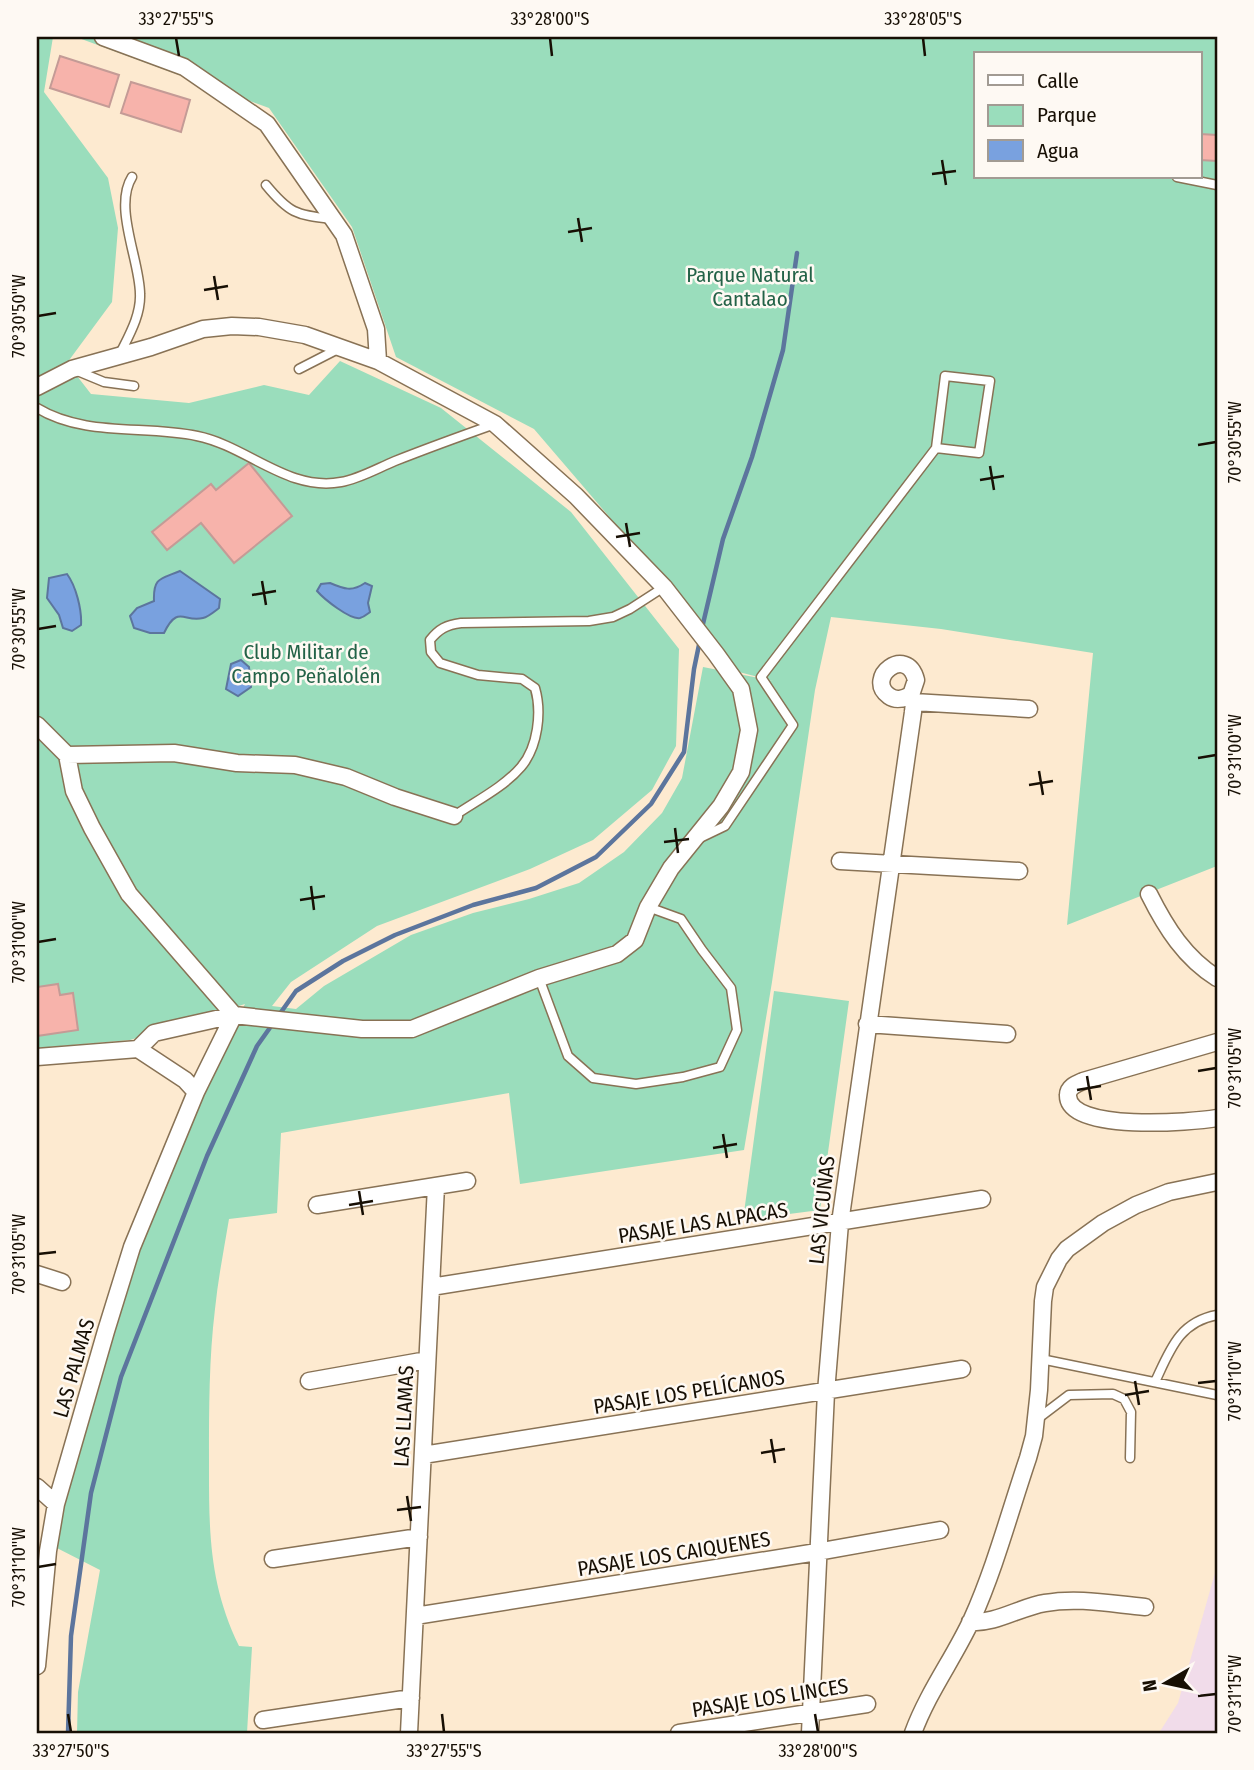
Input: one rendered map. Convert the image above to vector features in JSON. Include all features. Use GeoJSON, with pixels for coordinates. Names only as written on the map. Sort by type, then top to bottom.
{"type":"FeatureCollection","features":[{"type":"Feature","properties":{"kind":"street"},"geometry":{"type":"LineString","coordinates":[[103,37],[184,68],[267,124],[344,235],[376,330],[378,361]]}},
{"type":"Feature","properties":{"kind":"street"},"geometry":{"type":"LineString","coordinates":[[37,387],[72,369],[203,329],[232,326],[259,327],[305,335],[378,361],[495,424],[576,496],[664,587],[716,654],[741,689],[749,730],[741,772],[721,806],[671,868],[648,906],[635,940],[618,954],[538,978],[412,1029],[362,1029],[234,1015],[154,1033],[138,1049]]}},
{"type":"Feature","properties":{"kind":"street","name":"LAS VICUÑAS"},"geometry":{"type":"LineString","coordinates":[[810,1733],[826,1392],[840,1223],[912,699],[1029,709]]}},
{"type":"Feature","properties":{"kind":"street"},"geometry":{"type":"LineString","coordinates":[[37,725],[66,755],[74,790],[129,894],[234,1015]]}},
{"type":"Feature","properties":{"kind":"street"},"geometry":{"type":"LineString","coordinates":[[66,755],[174,754],[237,763],[295,765],[346,777],[395,797],[454,816]]}},
{"type":"Feature","properties":{"kind":"street"},"geometry":{"type":"LineString","coordinates":[[840,861],[1019,871]]}},
{"type":"Feature","properties":{"kind":"street"},"geometry":{"type":"LineString","coordinates":[[1149,894],[1177,942],[1191,959],[1217,978]]}},
{"type":"Feature","properties":{"kind":"street","name":"LAS PALMAS"},"geometry":{"type":"LineString","coordinates":[[37,1666],[48,1551],[56,1504],[132,1247],[196,1092],[234,1015]]}},
{"type":"Feature","properties":{"kind":"street"},"geometry":{"type":"LineString","coordinates":[[867,1024],[1007,1034]]}},
{"type":"Feature","properties":{"kind":"street"},"geometry":{"type":"LineString","coordinates":[[1217,1042],[1083,1081],[1068,1091],[1072,1107],[1091,1115],[1123,1122],[1186,1123],[1217,1118]]}},
{"type":"Feature","properties":{"kind":"street"},"geometry":{"type":"LineString","coordinates":[[37,1057],[138,1049],[185,1080],[196,1092]]}},
{"type":"Feature","properties":{"kind":"street"},"geometry":{"type":"LineString","coordinates":[[317,1205],[467,1181]]}},
{"type":"Feature","properties":{"kind":"street"},"geometry":{"type":"LineString","coordinates":[[914,1733],[930,1693],[982,1596],[1028,1458],[1036,1421],[1045,1287],[1059,1259],[1067,1249],[1103,1223],[1136,1205],[1169,1192],[1217,1182]]}},
{"type":"Feature","properties":{"kind":"street","name":"LAS LLAMAS"},"geometry":{"type":"LineString","coordinates":[[409,1733],[436,1186]]}},
{"type":"Feature","properties":{"kind":"street","name":"PASAJE LAS ALPACAS"},"geometry":{"type":"LineString","coordinates":[[431,1287],[982,1199]]}},
{"type":"Feature","properties":{"kind":"street"},"geometry":{"type":"LineString","coordinates":[[37,1274],[62,1282]]}},
{"type":"Feature","properties":{"kind":"street"},"geometry":{"type":"LineString","coordinates":[[309,1381],[427,1360]]}},
{"type":"Feature","properties":{"kind":"street","name":"PASAJE LOS PELÍCANOS"},"geometry":{"type":"LineString","coordinates":[[423,1455],[962,1369]]}},
{"type":"Feature","properties":{"kind":"street"},"geometry":{"type":"LineString","coordinates":[[37,1486],[56,1504]]}},
{"type":"Feature","properties":{"kind":"street","name":"PASAJE LOS CAIQUENES"},"geometry":{"type":"LineString","coordinates":[[415,1616],[940,1530]]}},
{"type":"Feature","properties":{"kind":"street"},"geometry":{"type":"LineString","coordinates":[[273,1559],[419,1536]]}},
{"type":"Feature","properties":{"kind":"street"},"geometry":{"type":"LineString","coordinates":[[970,1622],[986,1621],[1035,1605],[1058,1601],[1076,1600],[1145,1607]]}},
{"type":"Feature","properties":{"kind":"street"},"geometry":{"type":"LineString","coordinates":[[263,1720],[411,1698]]}},
{"type":"Feature","properties":{"kind":"street","name":"PASAJE LOS LINCES"},"geometry":{"type":"LineString","coordinates":[[679,1733],[867,1704]]}},
{"type":"Feature","properties":{"kind":"lane"},"geometry":{"type":"LineString","coordinates":[[119,356],[136,318],[140,295],[125,208],[127,185],[132,177]]}},
{"type":"Feature","properties":{"kind":"lane"},"geometry":{"type":"LineString","coordinates":[[1182,178],[1217,185]]}},
{"type":"Feature","properties":{"kind":"lane"},"geometry":{"type":"LineString","coordinates":[[266,185],[280,203],[299,216],[333,220]]}},
{"type":"Feature","properties":{"kind":"lane"},"geometry":{"type":"LineString","coordinates":[[299,369],[341,347]]}},
{"type":"Feature","properties":{"kind":"lane"},"geometry":{"type":"LineString","coordinates":[[72,369],[104,382],[134,386]]}},
{"type":"Feature","properties":{"kind":"lane"},"geometry":{"type":"LineString","coordinates":[[693,841],[725,826],[793,725],[761,677],[936,448],[945,376],[990,381],[979,453],[936,448]]}},
{"type":"Feature","properties":{"kind":"lane"},"geometry":{"type":"LineString","coordinates":[[37,408],[76,424],[196,436],[231,445],[286,475],[312,484],[342,482],[495,424]]}},
{"type":"Feature","properties":{"kind":"lane"},"geometry":{"type":"LineString","coordinates":[[454,816],[492,792],[522,766],[535,741],[538,699],[535,688],[522,679],[478,675],[440,663],[431,652],[430,640],[437,631],[447,625],[461,623],[589,621],[622,613],[664,587]]}},
{"type":"Feature","properties":{"kind":"lane"},"geometry":{"type":"LineString","coordinates":[[538,978],[568,1056],[593,1078],[636,1084],[683,1077],[720,1067],[737,1030],[731,988],[681,919],[648,906]]}},
{"type":"Feature","properties":{"kind":"lane"},"geometry":{"type":"LineString","coordinates":[[1155,1382],[1169,1352],[1183,1331],[1197,1320],[1217,1315]]}},
{"type":"Feature","properties":{"kind":"lane"},"geometry":{"type":"LineString","coordinates":[[1041,1359],[1217,1395]]}},
{"type":"Feature","properties":{"kind":"lane"},"geometry":{"type":"LineString","coordinates":[[1036,1421],[1069,1395],[1113,1394],[1124,1399],[1131,1412],[1130,1458]]}},
{"type":"Feature","properties":{"kind":"shaded area"},"geometry":{"type":"Polygon","coordinates":[[[1217,1566],[1217,1733],[1159,1733],[1178,1703],[1217,1566]]]}},
{"type":"Feature","properties":{"kind":"green space"},"geometry":{"type":"Polygon","coordinates":[[[37,37],[53,37],[44,92],[108,178],[118,228],[112,302],[67,363],[91,394],[189,403],[264,385],[309,395],[340,361],[441,408],[571,512],[679,649],[676,746],[652,790],[593,840],[530,869],[377,926],[291,982],[272,1006],[296,1009],[324,986],[411,935],[473,913],[579,883],[624,852],[662,813],[682,778],[703,667],[774,681],[735,671],[684,604],[534,429],[396,357],[352,227],[269,108],[76,37],[1217,37],[1217,866],[1067,925],[1093,653],[941,629],[831,617],[815,690],[744,1150],[520,1184],[509,1093],[281,1133],[277,1213],[229,1219],[212,1346],[209,1508],[212,1554],[221,1599],[239,1646],[252,1647],[247,1733],[77,1733],[78,1692],[100,1570],[51,1545],[134,1253],[193,1103],[245,1004],[130,1040],[37,1048],[37,37]]]}},
{"type":"Feature","properties":{"kind":"green space"},"geometry":{"type":"Polygon","coordinates":[[[774,991],[849,1001],[820,1210],[743,1220],[774,991]]]}},
{"type":"Feature","properties":{"kind":"water"},"geometry":{"type":"Polygon","coordinates":[[[180,571],[220,599],[219,608],[203,618],[177,617],[164,633],[150,633],[134,628],[130,616],[137,608],[154,601],[155,587],[160,580],[180,571]]]}},
{"type":"Feature","properties":{"kind":"water"},"geometry":{"type":"Polygon","coordinates":[[[67,574],[76,591],[80,612],[81,625],[72,631],[63,628],[59,615],[47,598],[49,578],[67,574]]]}},
{"type":"Feature","properties":{"kind":"water"},"geometry":{"type":"Polygon","coordinates":[[[330,583],[348,589],[365,583],[372,586],[368,603],[370,612],[356,618],[337,608],[317,591],[321,584],[330,583]]]}},
{"type":"Feature","properties":{"kind":"water"},"geometry":{"type":"Polygon","coordinates":[[[241,660],[249,667],[251,687],[238,696],[226,689],[231,664],[241,660]]]}},
{"type":"Feature","properties":{"kind":"building"},"geometry":{"type":"Polygon","coordinates":[[[60,56],[119,75],[109,107],[50,88],[60,56]]]}},
{"type":"Feature","properties":{"kind":"building"},"geometry":{"type":"Polygon","coordinates":[[[131,82],[190,100],[181,132],[121,113],[131,82]]]}},
{"type":"Feature","properties":{"kind":"building"},"geometry":{"type":"Polygon","coordinates":[[[1202,134],[1217,135],[1217,161],[1202,160],[1202,134]]]}},
{"type":"Feature","properties":{"kind":"building"},"geometry":{"type":"Polygon","coordinates":[[[249,463],[292,516],[234,563],[201,523],[167,550],[152,532],[211,484],[216,490],[249,463]]]}},
{"type":"Feature","properties":{"kind":"building"},"geometry":{"type":"Polygon","coordinates":[[[58,984],[60,995],[73,993],[78,1030],[37,1036],[37,987],[58,984]]]}},
{"type":"Feature","properties":{"kind":"waterway"},"geometry":{"type":"LineString","coordinates":[[702,628],[723,539],[752,457],[783,350],[797,253]]}},
{"type":"Feature","properties":{"kind":"waterway"},"geometry":{"type":"LineString","coordinates":[[279,1015],[296,991],[343,961],[395,935],[473,905],[536,888],[596,857],[651,804],[684,752],[700,640]]}},
{"type":"Feature","properties":{"kind":"waterway"},"geometry":{"type":"LineString","coordinates":[[68,1733],[71,1636],[91,1493],[121,1377],[207,1156],[257,1046],[274,1022]]}},
{"type":"Feature","properties":{"kind":"park label","name":"Parque Natural Cantalao"},"geometry":{"type":"Point","coordinates":[750,287]}},
{"type":"Feature","properties":{"kind":"park label","name":"Club Militar de Campo Peñalolén"},"geometry":{"type":"Point","coordinates":[306,664]}}]}
